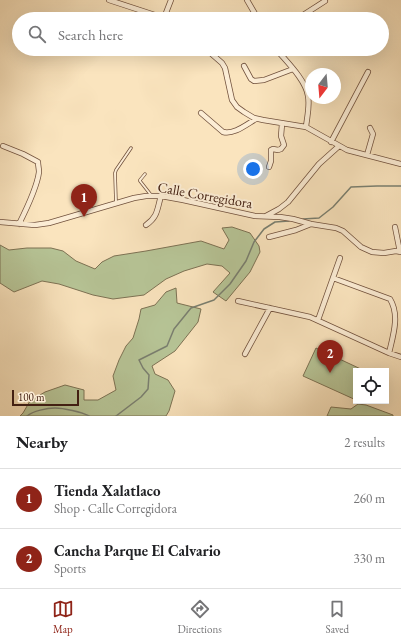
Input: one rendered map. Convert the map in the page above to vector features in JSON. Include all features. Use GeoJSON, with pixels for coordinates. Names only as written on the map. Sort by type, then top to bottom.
{"type":"FeatureCollection","features":[{"type":"Feature","properties":{"kind":"street"},"geometry":{"type":"LineString","coordinates":[[109,0],[123,2],[149,12]]}},
{"type":"Feature","properties":{"kind":"street"},"geometry":{"type":"LineString","coordinates":[[167,12],[171,0]]}},
{"type":"Feature","properties":{"kind":"street"},"geometry":{"type":"LineString","coordinates":[[247,0],[254,12]]}},
{"type":"Feature","properties":{"kind":"street"},"geometry":{"type":"LineString","coordinates":[[308,12],[325,1]]}},
{"type":"Feature","properties":{"kind":"street"},"geometry":{"type":"LineString","coordinates":[[214,56],[225,68],[232,100],[244,112],[256,118],[282,124],[306,127],[331,142],[353,152],[401,164]]}},
{"type":"Feature","properties":{"kind":"street"},"geometry":{"type":"LineString","coordinates":[[282,56],[305,86],[309,103],[306,127]]}},
{"type":"Feature","properties":{"kind":"street"},"geometry":{"type":"LineString","coordinates":[[244,66],[251,79],[254,81],[264,80],[292,69]]}},
{"type":"Feature","properties":{"kind":"street"},"geometry":{"type":"LineString","coordinates":[[331,142],[368,72]]}},
{"type":"Feature","properties":{"kind":"street"},"geometry":{"type":"LineString","coordinates":[[202,113],[226,133],[238,130],[256,118]]}},
{"type":"Feature","properties":{"kind":"street"},"geometry":{"type":"LineString","coordinates":[[269,167],[273,148],[278,150],[284,145],[281,136],[282,124]]}},
{"type":"Feature","properties":{"kind":"street"},"geometry":{"type":"LineString","coordinates":[[367,155],[373,134],[370,128]]}},
{"type":"Feature","properties":{"kind":"street"},"geometry":{"type":"LineString","coordinates":[[3,146],[38,162],[39,171],[36,183],[26,211],[19,224]]}},
{"type":"Feature","properties":{"kind":"street"},"geometry":{"type":"LineString","coordinates":[[264,216],[280,209],[288,202],[318,164],[339,146]]}},
{"type":"Feature","properties":{"kind":"street"},"geometry":{"type":"LineString","coordinates":[[146,225],[153,220],[161,196]]}},
{"type":"Feature","properties":{"kind":"street","name":"Calle Corregidora"},"geometry":{"type":"LineString","coordinates":[[0,222],[35,225],[48,224],[134,198],[161,196],[244,214],[280,217],[336,228],[343,231],[361,247],[372,252],[400,252]]}},
{"type":"Feature","properties":{"kind":"street"},"geometry":{"type":"LineString","coordinates":[[269,237],[296,230],[311,224]]}},
{"type":"Feature","properties":{"kind":"street"},"geometry":{"type":"LineString","coordinates":[[395,227],[400,252]]}},
{"type":"Feature","properties":{"kind":"street"},"geometry":{"type":"LineString","coordinates":[[318,320],[340,258]]}},
{"type":"Feature","properties":{"kind":"street"},"geometry":{"type":"LineString","coordinates":[[333,278],[390,299],[393,306],[395,325],[389,353]]}},
{"type":"Feature","properties":{"kind":"street"},"geometry":{"type":"LineString","coordinates":[[238,301],[318,320],[389,353],[399,355]]}},
{"type":"Feature","properties":{"kind":"street"},"geometry":{"type":"LineString","coordinates":[[245,354],[270,308]]}},
{"type":"Feature","properties":{"kind":"lane"},"geometry":{"type":"LineString","coordinates":[[116,204],[116,170],[131,148]]}},
{"type":"Feature","properties":{"kind":"lane"},"geometry":{"type":"LineString","coordinates":[[145,174],[140,181],[152,196]]}},
{"type":"Feature","properties":{"kind":"lane"},"geometry":{"type":"LineString","coordinates":[[161,196],[163,193],[179,186]]}},
{"type":"Feature","properties":{"kind":"green space"},"geometry":{"type":"Polygon","coordinates":[[[232,227],[250,233],[259,246],[260,252],[250,272],[226,301],[213,292],[230,273],[222,266],[207,264],[184,271],[166,279],[144,295],[113,299],[93,295],[59,284],[42,281],[14,292],[0,283],[0,245],[9,250],[51,248],[63,251],[76,261],[95,269],[102,262],[114,256],[201,241],[224,249],[229,240],[222,228],[232,227]]]}},
{"type":"Feature","properties":{"kind":"green space"},"geometry":{"type":"Polygon","coordinates":[[[176,288],[177,303],[201,309],[198,322],[175,351],[152,366],[155,374],[168,380],[175,391],[166,416],[20,416],[30,401],[45,392],[65,385],[84,390],[84,400],[98,400],[116,390],[113,376],[126,346],[133,338],[141,309],[155,305],[166,292],[176,288]]]}},
{"type":"Feature","properties":{"kind":"green space"},"geometry":{"type":"Polygon","coordinates":[[[316,348],[359,368],[353,368],[353,399],[303,376],[316,348]]]}},
{"type":"Feature","properties":{"kind":"green space"},"geometry":{"type":"Polygon","coordinates":[[[358,404],[366,405],[393,416],[327,416],[331,407],[351,409],[358,404]]]}},
{"type":"Feature","properties":{"kind":"waterway"},"geometry":{"type":"LineString","coordinates":[[303,219],[319,218],[333,207],[351,187],[401,186]]}},
{"type":"Feature","properties":{"kind":"waterway"},"geometry":{"type":"LineString","coordinates":[[116,416],[141,397],[148,389],[149,375],[139,360],[167,346],[174,329],[191,308],[214,300],[230,284],[246,261],[254,242],[264,229],[275,222],[289,221]]}},
{"type":"Feature","properties":{"kind":"waterway"},"geometry":{"type":"LineString","coordinates":[[27,416],[40,410],[55,408],[72,410],[89,416]]}},
{"type":"Feature","properties":{"kind":"place","name":"Tienda Xalatlaco"},"geometry":{"type":"Point","coordinates":[84,217]}},
{"type":"Feature","properties":{"kind":"place","name":"Cancha Parque El Calvario"},"geometry":{"type":"Point","coordinates":[330,373]}}]}
